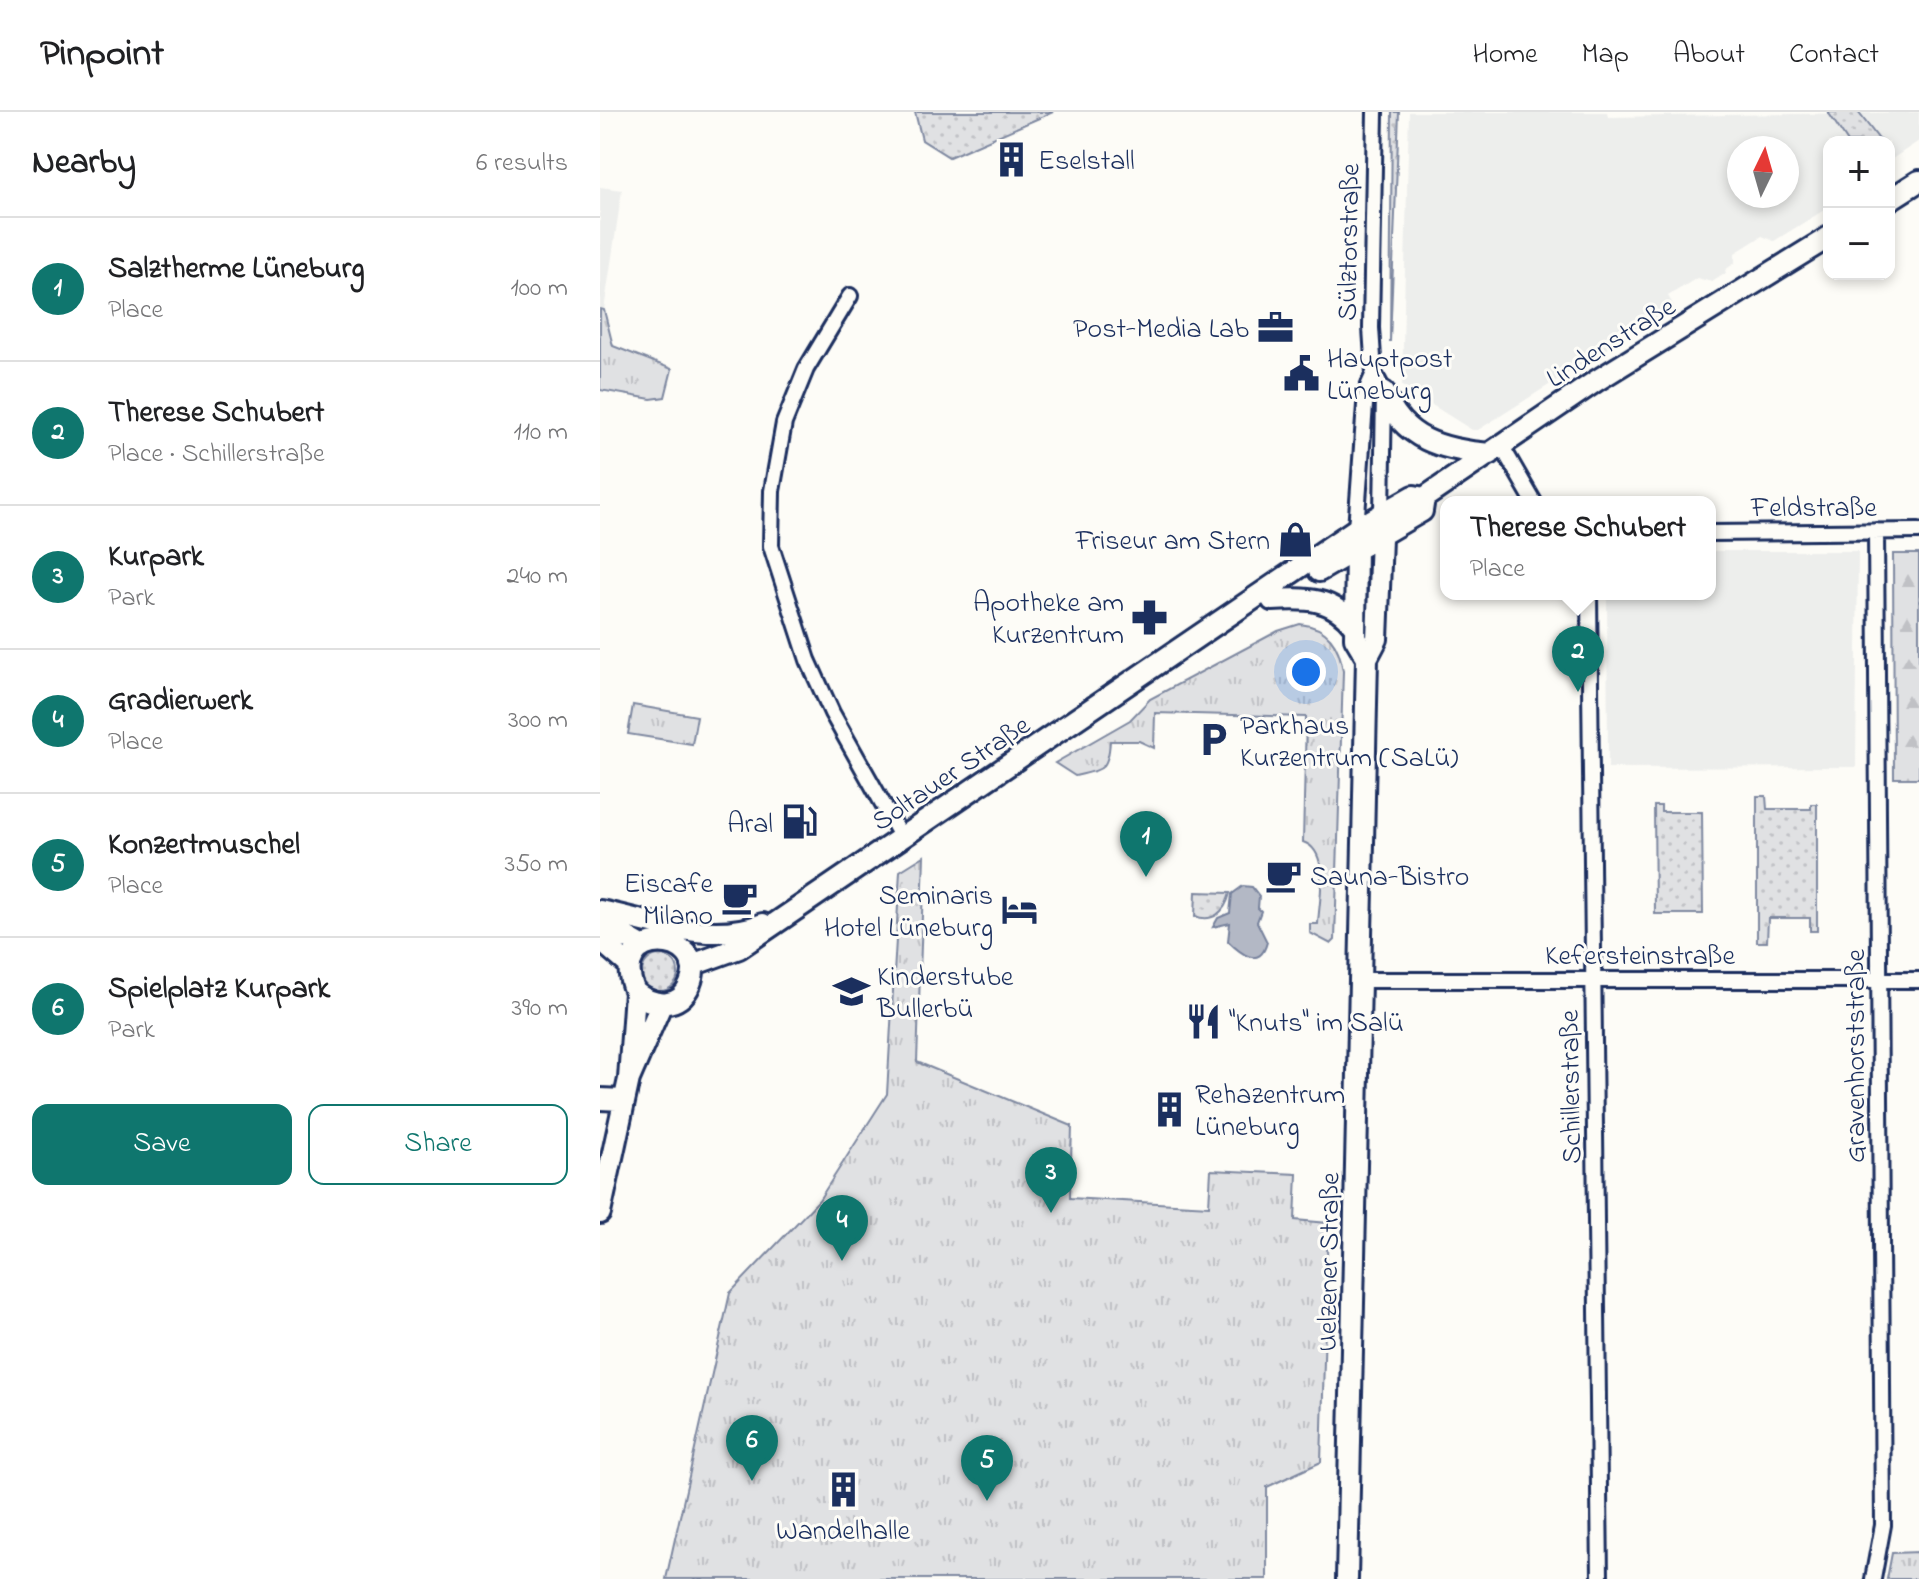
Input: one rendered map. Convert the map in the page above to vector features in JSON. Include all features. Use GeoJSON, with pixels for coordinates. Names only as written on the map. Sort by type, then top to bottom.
{"type":"FeatureCollection","features":[{"type":"Feature","properties":{"kind":"main road"},"geometry":{"type":"LineString","coordinates":[[1895,196],[1919,181]]}},
{"type":"Feature","properties":{"kind":"main road","name":"Lindenstraße"},"geometry":{"type":"LineString","coordinates":[[1356,529],[1414,496],[1424,498],[1596,381],[1823,241]]}},
{"type":"Feature","properties":{"kind":"main road"},"geometry":{"type":"LineString","coordinates":[[1384,392],[1390,409],[1404,426],[1427,443],[1495,450]]}},
{"type":"Feature","properties":{"kind":"main road","name":"Lindenstraße"},"geometry":{"type":"LineString","coordinates":[[1381,535],[1422,511],[1424,498]]}},
{"type":"Feature","properties":{"kind":"main road","name":"Uelzener Straße"},"geometry":{"type":"LineString","coordinates":[[1347,1579],[1369,980],[1367,658],[1377,639],[1382,513]]}},
{"type":"Feature","properties":{"kind":"main road","name":"Soltauer Straße"},"geometry":{"type":"LineString","coordinates":[[692,965],[739,948],[1233,614],[1242,603],[1330,550],[1356,529]]}},
{"type":"Feature","properties":{"kind":"main road","name":"Uelzener Straße"},"geometry":{"type":"LineString","coordinates":[[1356,529],[1355,638],[1367,658]]}},
{"type":"Feature","properties":{"kind":"main road","name":"Soltauer Straße"},"geometry":{"type":"LineString","coordinates":[[1233,614],[1250,613],[1381,535]]}},
{"type":"Feature","properties":{"kind":"main road"},"geometry":{"type":"LineString","coordinates":[[1272,600],[1321,601],[1340,610],[1355,627]]}},
{"type":"Feature","properties":{"kind":"main road"},"geometry":{"type":"LineString","coordinates":[[600,911],[700,932],[723,933],[747,930],[786,916]]}},
{"type":"Feature","properties":{"kind":"main road"},"geometry":{"type":"LineString","coordinates":[[600,922],[642,946]]}},
{"type":"Feature","properties":{"kind":"main road"},"geometry":{"type":"LineString","coordinates":[[600,940],[629,965]]}},
{"type":"Feature","properties":{"kind":"main road"},"geometry":{"type":"LineString","coordinates":[[657,941],[672,943],[685,952],[692,965],[692,980],[686,993],[675,1002],[661,1005],[646,1001],[635,992],[629,979],[629,965],[642,946],[657,941]]}},
{"type":"Feature","properties":{"kind":"main road"},"geometry":{"type":"LineString","coordinates":[[629,1079],[635,992]]}},
{"type":"Feature","properties":{"kind":"main road"},"geometry":{"type":"LineString","coordinates":[[600,1213],[629,1079],[661,1005]]}},
{"type":"Feature","properties":{"kind":"main road"},"geometry":{"type":"LineString","coordinates":[[600,1099],[623,1100]]}},
{"type":"Feature","properties":{"kind":"street","name":"Sülztorstraße"},"geometry":{"type":"LineString","coordinates":[[1375,112],[1371,328],[1374,373],[1384,392],[1382,513]]}},
{"type":"Feature","properties":{"kind":"street"},"geometry":{"type":"LineString","coordinates":[[850,296],[806,369],[784,423],[772,491],[771,546],[808,660],[832,713],[902,838]]}},
{"type":"Feature","properties":{"kind":"street","name":"Sülztorstraße"},"geometry":{"type":"LineString","coordinates":[[1356,529],[1366,391],[1374,373]]}},
{"type":"Feature","properties":{"kind":"street"},"geometry":{"type":"LineString","coordinates":[[1495,450],[1530,496]]}},
{"type":"Feature","properties":{"kind":"street","name":"Gravenhorststraße"},"geometry":{"type":"LineString","coordinates":[[1873,1579],[1883,1525],[1876,531]]}},
{"type":"Feature","properties":{"kind":"street","name":"Feldstraße"},"geometry":{"type":"LineString","coordinates":[[1716,533],[1919,531]]}},
{"type":"Feature","properties":{"kind":"street","name":"Schillerstraße"},"geometry":{"type":"LineString","coordinates":[[1589,600],[1600,1579]]}},
{"type":"Feature","properties":{"kind":"street","name":"Kefersteinstraße"},"geometry":{"type":"LineString","coordinates":[[1369,980],[1919,980]]}},
{"type":"Feature","properties":{"kind":"shaded area"},"geometry":{"type":"Polygon","coordinates":[[[1409,112],[1607,112],[1608,117],[1919,112],[1919,141],[1895,157],[1895,136],[1823,136],[1823,211],[1774,241],[1762,236],[1735,253],[1735,263],[1725,270],[1726,273],[1712,282],[1697,278],[1668,296],[1674,306],[1478,430],[1472,430],[1402,386],[1409,112]]]}},
{"type":"Feature","properties":{"kind":"shaded area"},"geometry":{"type":"Polygon","coordinates":[[[600,187],[622,190],[604,310],[600,309],[600,187]]]}},
{"type":"Feature","properties":{"kind":"shaded area"},"geometry":{"type":"Polygon","coordinates":[[[1716,551],[1858,551],[1856,767],[1608,768],[1607,600],[1716,600],[1716,551]]]}},
{"type":"Feature","properties":{"kind":"shaded area"},"geometry":{"type":"Polygon","coordinates":[[[1243,886],[1252,887],[1259,896],[1258,908],[1261,911],[1257,922],[1267,942],[1260,955],[1255,957],[1244,954],[1228,941],[1230,923],[1213,927],[1218,918],[1230,913],[1232,894],[1243,886]]]}},
{"type":"Feature","properties":{"kind":"green space"},"geometry":{"type":"Polygon","coordinates":[[[915,112],[1053,112],[949,157],[922,140],[915,112]]]}},
{"type":"Feature","properties":{"kind":"green space"},"geometry":{"type":"Polygon","coordinates":[[[1392,112],[1399,112],[1390,342],[1392,112]]]}},
{"type":"Feature","properties":{"kind":"green space"},"geometry":{"type":"Polygon","coordinates":[[[1828,112],[1858,112],[1876,136],[1844,136],[1828,112]]]}},
{"type":"Feature","properties":{"kind":"green space"},"geometry":{"type":"Polygon","coordinates":[[[600,309],[604,310],[613,346],[672,369],[665,397],[651,399],[600,390],[600,309]]]}},
{"type":"Feature","properties":{"kind":"green space"},"geometry":{"type":"Polygon","coordinates":[[[1893,554],[1919,554],[1919,778],[1894,778],[1893,554]]]}},
{"type":"Feature","properties":{"kind":"green space"},"geometry":{"type":"Polygon","coordinates":[[[1300,624],[1318,629],[1330,638],[1339,653],[1343,671],[1335,940],[1331,944],[1310,933],[1310,924],[1318,924],[1321,877],[1317,855],[1312,847],[1303,842],[1306,717],[1155,713],[1154,748],[1139,741],[1110,741],[1108,758],[1102,767],[1075,776],[1055,763],[1130,720],[1150,699],[1278,631],[1300,624]]]}},
{"type":"Feature","properties":{"kind":"green space"},"geometry":{"type":"Polygon","coordinates":[[[633,705],[697,716],[692,744],[628,734],[633,705]]]}},
{"type":"Feature","properties":{"kind":"green space"},"geometry":{"type":"Polygon","coordinates":[[[1757,796],[1766,796],[1767,809],[1811,809],[1811,804],[1817,804],[1817,931],[1810,931],[1810,918],[1768,918],[1767,942],[1757,942],[1757,796]]]}},
{"type":"Feature","properties":{"kind":"green space"},"geometry":{"type":"Polygon","coordinates":[[[1654,806],[1661,806],[1661,812],[1702,812],[1703,914],[1655,914],[1654,806]]]}},
{"type":"Feature","properties":{"kind":"green space"},"geometry":{"type":"Polygon","coordinates":[[[924,856],[917,1062],[1072,1126],[1070,1198],[1209,1206],[1211,1170],[1297,1174],[1295,1220],[1328,1223],[1321,1462],[1267,1487],[1267,1579],[666,1579],[730,1293],[819,1200],[887,1094],[900,871],[924,856]]]}},
{"type":"Feature","properties":{"kind":"green space"},"geometry":{"type":"Polygon","coordinates":[[[1196,892],[1230,893],[1217,915],[1201,918],[1195,916],[1196,892]]]}},
{"type":"Feature","properties":{"kind":"green space"},"geometry":{"type":"Polygon","coordinates":[[[660,955],[673,960],[678,973],[673,986],[660,991],[647,986],[642,973],[647,960],[660,955]]]}},
{"type":"Feature","properties":{"kind":"green space"},"geometry":{"type":"Polygon","coordinates":[[[1919,1552],[1919,1579],[1887,1579],[1892,1553],[1919,1552]]]}},
{"type":"Feature","properties":{"kind":"place","name":"Eselstall"},"geometry":{"type":"Point","coordinates":[1012,159]}},
{"type":"Feature","properties":{"kind":"place","name":"Post-Media Lab"},"geometry":{"type":"Point","coordinates":[1275,327]}},
{"type":"Feature","properties":{"kind":"place","name":"Hauptpost Lüneburg"},"geometry":{"type":"Point","coordinates":[1301,373]}},
{"type":"Feature","properties":{"kind":"place","name":"Friseur am Stern"},"geometry":{"type":"Point","coordinates":[1296,539]}},
{"type":"Feature","properties":{"kind":"place","name":"Apotheke am Kurzentrum"},"geometry":{"type":"Point","coordinates":[1150,617]}},
{"type":"Feature","properties":{"kind":"place","name":"Therese Schubert"},"geometry":{"type":"Point","coordinates":[1578,692]}},
{"type":"Feature","properties":{"kind":"place","name":"Parkhaus Kurzentrum (SaLü)"},"geometry":{"type":"Point","coordinates":[1214,740]}},
{"type":"Feature","properties":{"kind":"place","name":"Aral"},"geometry":{"type":"Point","coordinates":[799,822]}},
{"type":"Feature","properties":{"kind":"place","name":"Sauna-Bistro"},"geometry":{"type":"Point","coordinates":[1284,875]}},
{"type":"Feature","properties":{"kind":"place","name":"Salztherme Lüneburg"},"geometry":{"type":"Point","coordinates":[1146,877]}},
{"type":"Feature","properties":{"kind":"place","name":"Eiscafe Milano"},"geometry":{"type":"Point","coordinates":[739,898]}},
{"type":"Feature","properties":{"kind":"place","name":"Seminaris Hotel Lüneburg"},"geometry":{"type":"Point","coordinates":[1019,910]}},
{"type":"Feature","properties":{"kind":"place","name":"Kinderstube Bullerbü"},"geometry":{"type":"Point","coordinates":[851,991]}},
{"type":"Feature","properties":{"kind":"place","name":"\"Knuts\" im Salü"},"geometry":{"type":"Point","coordinates":[1203,1021]}},
{"type":"Feature","properties":{"kind":"place","name":"Rehazentrum Lüneburg"},"geometry":{"type":"Point","coordinates":[1169,1109]}},
{"type":"Feature","properties":{"kind":"place","name":"Kurpark"},"geometry":{"type":"Point","coordinates":[1051,1213]}},
{"type":"Feature","properties":{"kind":"place","name":"Gradierwerk"},"geometry":{"type":"Point","coordinates":[842,1261]}},
{"type":"Feature","properties":{"kind":"place","name":"Spielplatz Kurpark"},"geometry":{"type":"Point","coordinates":[752,1481]}},
{"type":"Feature","properties":{"kind":"place","name":"Wandelhalle"},"geometry":{"type":"Point","coordinates":[843,1489]}},
{"type":"Feature","properties":{"kind":"place","name":"Konzertmuschel"},"geometry":{"type":"Point","coordinates":[987,1501]}}]}
